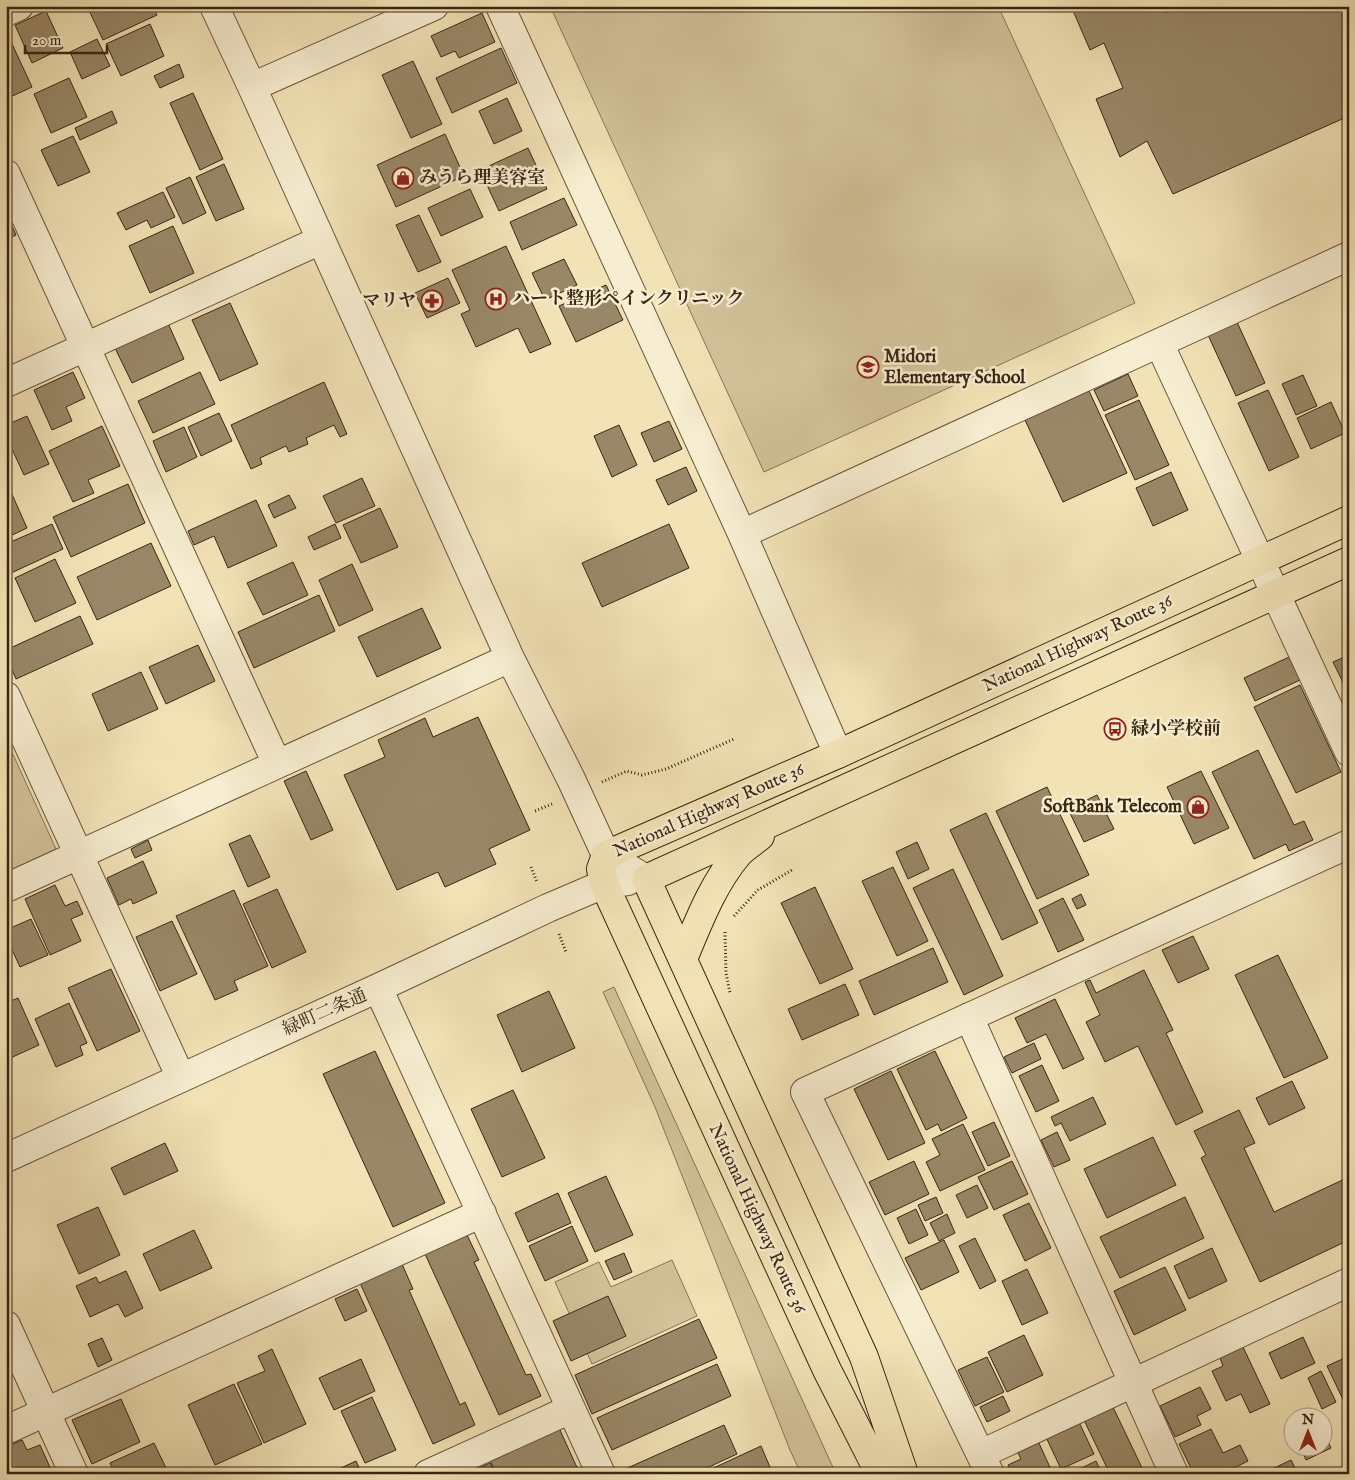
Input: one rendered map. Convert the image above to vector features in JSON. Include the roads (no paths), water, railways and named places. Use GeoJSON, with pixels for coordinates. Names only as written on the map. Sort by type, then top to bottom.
{"type":"FeatureCollection","features":[{"type":"Feature","properties":{"kind":"highway","name":"National Highway Route 36"},"geometry":{"type":"LineString","coordinates":[[880,1474],[827,1370],[604,884],[601,869],[606,856],[838,754],[1349,520]]}},
{"type":"Feature","properties":{"kind":"highway","name":"National Highway Route 36"},"geometry":{"type":"LineString","coordinates":[[904,1474],[864,1357],[646,879],[1349,562]]}},
{"type":"Feature","properties":{"kind":"highway"},"geometry":{"type":"LineString","coordinates":[[683,959],[710,898],[727,870],[740,852],[778,820]]}},
{"type":"Feature","properties":{"kind":"street"},"geometry":{"type":"LineString","coordinates":[[6,12],[19,6]]}},
{"type":"Feature","properties":{"kind":"street"},"geometry":{"type":"LineString","coordinates":[[214,6],[510,658],[606,856],[646,879]]}},
{"type":"Feature","properties":{"kind":"street"},"geometry":{"type":"LineString","coordinates":[[252,87],[434,6]]}},
{"type":"Feature","properties":{"kind":"street"},"geometry":{"type":"LineString","coordinates":[[500,6],[742,534],[838,754]]}},
{"type":"Feature","properties":{"kind":"street"},"geometry":{"type":"LineString","coordinates":[[6,174],[277,764]]}},
{"type":"Feature","properties":{"kind":"street"},"geometry":{"type":"LineString","coordinates":[[6,383],[321,240]]}},
{"type":"Feature","properties":{"kind":"street"},"geometry":{"type":"LineString","coordinates":[[742,534],[1349,256]]}},
{"type":"Feature","properties":{"kind":"street"},"geometry":{"type":"LineString","coordinates":[[1159,343],[1349,752]]}},
{"type":"Feature","properties":{"kind":"street"},"geometry":{"type":"LineString","coordinates":[[6,888],[510,658]]}},
{"type":"Feature","properties":{"kind":"street"},"geometry":{"type":"LineString","coordinates":[[6,696],[181,1078]]}},
{"type":"Feature","properties":{"kind":"street"},"geometry":{"type":"LineString","coordinates":[[1349,844],[804,1092],[985,1464],[1132,1382],[1349,1282]]}},
{"type":"Feature","properties":{"kind":"street","name":"緑町二条通"},"geometry":{"type":"LineString","coordinates":[[6,1158],[604,884],[646,879]]}},
{"type":"Feature","properties":{"kind":"street"},"geometry":{"type":"LineString","coordinates":[[378,988],[601,1474]]}},
{"type":"Feature","properties":{"kind":"street"},"geometry":{"type":"LineString","coordinates":[[969,1017],[1174,1474]]}},
{"type":"Feature","properties":{"kind":"street"},"geometry":{"type":"LineString","coordinates":[[6,1430],[482,1214]]}},
{"type":"Feature","properties":{"kind":"street"},"geometry":{"type":"LineString","coordinates":[[6,1325],[74,1474]]}},
{"type":"Feature","properties":{"kind":"street"},"geometry":{"type":"LineString","coordinates":[[428,1474],[572,1409]]}},
{"type":"Feature","properties":{"kind":"place","name":"みうら理美容室"},"geometry":{"type":"Point","coordinates":[403,178]}},
{"type":"Feature","properties":{"kind":"place","name":"ハート整形ペインクリニック"},"geometry":{"type":"Point","coordinates":[496,299]}},
{"type":"Feature","properties":{"kind":"place","name":"マリヤ"},"geometry":{"type":"Point","coordinates":[432,301]}},
{"type":"Feature","properties":{"kind":"place","name":"Midori Elementary School"},"geometry":{"type":"Point","coordinates":[868,367]}},
{"type":"Feature","properties":{"kind":"place","name":"緑小学校前"},"geometry":{"type":"Point","coordinates":[1115,729]}},
{"type":"Feature","properties":{"kind":"place","name":"SoftBank Telecom"},"geometry":{"type":"Point","coordinates":[1198,807]}}]}
